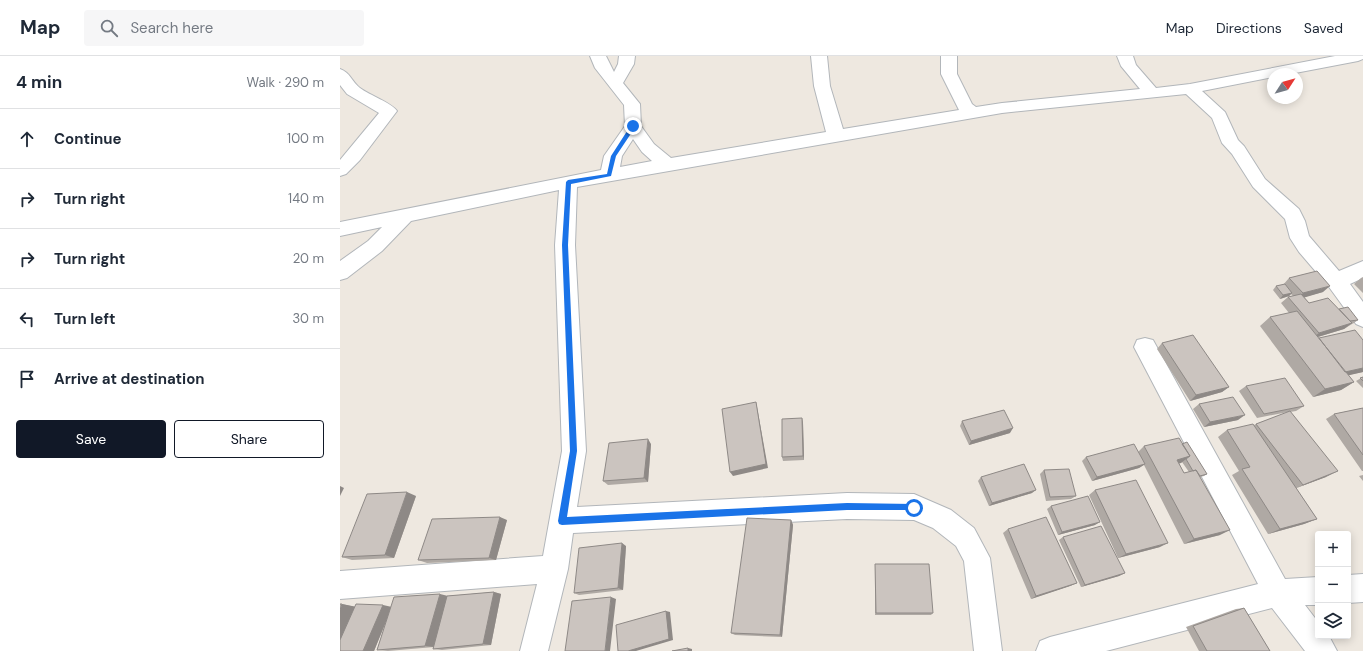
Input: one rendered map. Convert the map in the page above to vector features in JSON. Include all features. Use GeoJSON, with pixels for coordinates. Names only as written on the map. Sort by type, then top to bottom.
{"type":"FeatureCollection","features":[{"type":"Feature","properties":{"kind":"street"},"geometry":{"type":"LineString","coordinates":[[598,56],[603,68],[632,104],[633,126],[648,148],[667,165]]}},
{"type":"Feature","properties":{"kind":"street"},"geometry":{"type":"LineString","coordinates":[[615,84],[626,64],[627,56]]}},
{"type":"Feature","properties":{"kind":"street"},"geometry":{"type":"LineString","coordinates":[[818,56],[822,86],[836,136]]}},
{"type":"Feature","properties":{"kind":"street"},"geometry":{"type":"LineString","coordinates":[[949,56],[949,74],[965,107],[974,113]]}},
{"type":"Feature","properties":{"kind":"street"},"geometry":{"type":"LineString","coordinates":[[1125,56],[1129,66],[1152,93]]}},
{"type":"Feature","properties":{"kind":"street"},"geometry":{"type":"LineString","coordinates":[[340,229],[568,182],[836,136],[1028,105],[1190,89],[1358,56]]}},
{"type":"Feature","properties":{"kind":"street"},"geometry":{"type":"LineString","coordinates":[[340,74],[353,91],[389,111],[375,126],[360,150],[340,170]]}},
{"type":"Feature","properties":{"kind":"street"},"geometry":{"type":"LineString","coordinates":[[1190,89],[1219,116],[1231,143],[1238,150],[1259,183],[1292,214],[1296,221],[1300,238],[1306,247],[1336,281],[1363,318]]}},
{"type":"Feature","properties":{"kind":"street"},"geometry":{"type":"LineString","coordinates":[[609,175],[614,156],[633,126]]}},
{"type":"Feature","properties":{"kind":"street"},"geometry":{"type":"LineString","coordinates":[[534,651],[554,569],[574,451],[565,245],[568,182]]}},
{"type":"Feature","properties":{"kind":"street"},"geometry":{"type":"LineString","coordinates":[[340,272],[375,246],[406,215]]}},
{"type":"Feature","properties":{"kind":"street"},"geometry":{"type":"LineString","coordinates":[[1336,281],[1363,269]]}},
{"type":"Feature","properties":{"kind":"street"},"geometry":{"type":"LineString","coordinates":[[1145,347],[1278,593],[1323,651]]}},
{"type":"Feature","properties":{"kind":"street"},"geometry":{"type":"LineString","coordinates":[[562,521],[847,506],[914,508],[942,519],[965,537],[977,558],[988,651]]}},
{"type":"Feature","properties":{"kind":"street"},"geometry":{"type":"LineString","coordinates":[[340,585],[554,569]]}},
{"type":"Feature","properties":{"kind":"street"},"geometry":{"type":"LineString","coordinates":[[1351,589],[1363,588]]}},
{"type":"Feature","properties":{"kind":"street"},"geometry":{"type":"LineString","coordinates":[[1050,651],[1278,593],[1315,591]]}},
{"type":"Feature","properties":{"kind":"building"},"geometry":{"type":"Polygon","coordinates":[[[1317,271],[1330,286],[1303,293],[1289,278],[1317,271]]]}},
{"type":"Feature","properties":{"kind":"building"},"geometry":{"type":"Polygon","coordinates":[[[1285,284],[1292,293],[1283,295],[1276,286],[1285,284]]]}},
{"type":"Feature","properties":{"kind":"building"},"geometry":{"type":"Polygon","coordinates":[[[1301,294],[1309,303],[1328,298],[1352,323],[1319,333],[1288,297],[1301,294]]]}},
{"type":"Feature","properties":{"kind":"building"},"geometry":{"type":"Polygon","coordinates":[[[1348,307],[1358,320],[1350,321],[1339,309],[1348,307]]]}},
{"type":"Feature","properties":{"kind":"building"},"geometry":{"type":"Polygon","coordinates":[[[1297,311],[1354,382],[1325,389],[1270,317],[1297,311]]]}},
{"type":"Feature","properties":{"kind":"building"},"geometry":{"type":"Polygon","coordinates":[[[1355,330],[1363,340],[1363,368],[1345,372],[1319,338],[1355,330]]]}},
{"type":"Feature","properties":{"kind":"building"},"geometry":{"type":"Polygon","coordinates":[[[1193,335],[1229,387],[1196,395],[1162,343],[1193,335]]]}},
{"type":"Feature","properties":{"kind":"building"},"geometry":{"type":"Polygon","coordinates":[[[1285,378],[1304,406],[1264,414],[1246,386],[1285,378]]]}},
{"type":"Feature","properties":{"kind":"building"},"geometry":{"type":"Polygon","coordinates":[[[1233,397],[1245,415],[1210,422],[1199,404],[1233,397]]]}},
{"type":"Feature","properties":{"kind":"building"},"geometry":{"type":"Polygon","coordinates":[[[756,402],[766,464],[730,472],[722,409],[756,402]]]}},
{"type":"Feature","properties":{"kind":"building"},"geometry":{"type":"Polygon","coordinates":[[[1363,408],[1363,455],[1334,414],[1363,408]]]}},
{"type":"Feature","properties":{"kind":"building"},"geometry":{"type":"Polygon","coordinates":[[[1004,410],[1013,428],[971,441],[962,421],[1004,410]]]}},
{"type":"Feature","properties":{"kind":"building"},"geometry":{"type":"Polygon","coordinates":[[[1290,411],[1338,471],[1303,485],[1256,424],[1290,411]]]}},
{"type":"Feature","properties":{"kind":"building"},"geometry":{"type":"Polygon","coordinates":[[[802,418],[803,456],[782,457],[782,419],[802,418]]]}},
{"type":"Feature","properties":{"kind":"building"},"geometry":{"type":"Polygon","coordinates":[[[1253,424],[1317,519],[1280,529],[1242,469],[1250,467],[1227,430],[1253,424]]]}},
{"type":"Feature","properties":{"kind":"building"},"geometry":{"type":"Polygon","coordinates":[[[1179,438],[1190,456],[1177,460],[1184,473],[1196,470],[1230,530],[1194,539],[1144,446],[1179,438]]]}},
{"type":"Feature","properties":{"kind":"building"},"geometry":{"type":"Polygon","coordinates":[[[648,439],[644,478],[603,481],[609,443],[648,439]]]}},
{"type":"Feature","properties":{"kind":"building"},"geometry":{"type":"Polygon","coordinates":[[[1187,442],[1207,474],[1200,476],[1196,470],[1193,471],[1186,459],[1190,456],[1182,444],[1187,442]]]}},
{"type":"Feature","properties":{"kind":"building"},"geometry":{"type":"Polygon","coordinates":[[[1134,444],[1145,464],[1097,477],[1086,457],[1134,444]]]}},
{"type":"Feature","properties":{"kind":"building"},"geometry":{"type":"Polygon","coordinates":[[[1024,464],[1036,490],[992,503],[981,477],[1024,464]]]}},
{"type":"Feature","properties":{"kind":"building"},"geometry":{"type":"Polygon","coordinates":[[[1069,469],[1076,496],[1050,497],[1044,470],[1069,469]]]}},
{"type":"Feature","properties":{"kind":"building"},"geometry":{"type":"Polygon","coordinates":[[[1136,480],[1168,543],[1126,554],[1095,490],[1136,480]]]}},
{"type":"Feature","properties":{"kind":"building"},"geometry":{"type":"Polygon","coordinates":[[[407,492],[385,555],[342,557],[367,494],[407,492]]]}},
{"type":"Feature","properties":{"kind":"building"},"geometry":{"type":"Polygon","coordinates":[[[1088,496],[1100,522],[1062,532],[1051,506],[1088,496]]]}},
{"type":"Feature","properties":{"kind":"building"},"geometry":{"type":"Polygon","coordinates":[[[500,517],[489,558],[418,560],[432,519],[500,517]]]}},
{"type":"Feature","properties":{"kind":"building"},"geometry":{"type":"Polygon","coordinates":[[[1046,517],[1077,583],[1036,596],[1008,529],[1046,517]]]}},
{"type":"Feature","properties":{"kind":"building"},"geometry":{"type":"Polygon","coordinates":[[[747,518],[791,520],[780,635],[731,633],[747,518]]]}},
{"type":"Feature","properties":{"kind":"building"},"geometry":{"type":"Polygon","coordinates":[[[1101,526],[1125,573],[1085,585],[1063,537],[1101,526]]]}},
{"type":"Feature","properties":{"kind":"building"},"geometry":{"type":"Polygon","coordinates":[[[622,543],[618,588],[574,593],[579,548],[622,543]]]}},
{"type":"Feature","properties":{"kind":"building"},"geometry":{"type":"Polygon","coordinates":[[[875,564],[929,564],[933,613],[876,613],[875,564]]]}},
{"type":"Feature","properties":{"kind":"building"},"geometry":{"type":"Polygon","coordinates":[[[494,592],[483,644],[433,649],[447,596],[494,592]]]}},
{"type":"Feature","properties":{"kind":"building"},"geometry":{"type":"Polygon","coordinates":[[[440,594],[425,646],[377,650],[394,597],[440,594]]]}},
{"type":"Feature","properties":{"kind":"building"},"geometry":{"type":"Polygon","coordinates":[[[611,597],[605,651],[565,651],[572,601],[611,597]]]}},
{"type":"Feature","properties":{"kind":"building"},"geometry":{"type":"Polygon","coordinates":[[[356,604],[383,605],[363,651],[340,651],[340,640],[356,604]]]}},
{"type":"Feature","properties":{"kind":"building"},"geometry":{"type":"Polygon","coordinates":[[[1244,608],[1270,651],[1207,651],[1193,626],[1244,608]]]}},
{"type":"Feature","properties":{"kind":"building"},"geometry":{"type":"Polygon","coordinates":[[[666,611],[669,639],[628,651],[618,651],[616,625],[666,611]]]}},
{"type":"Feature","properties":{"kind":"building"},"geometry":{"type":"Polygon","coordinates":[[[688,648],[688,651],[672,651],[688,648]]]}},
{"type":"Feature","properties":{"kind":"route"},"geometry":{"type":"LineString","coordinates":[[633,126],[614,156],[609,175],[568,182],[565,245],[574,451],[562,521],[847,506],[914,508]]}}]}
